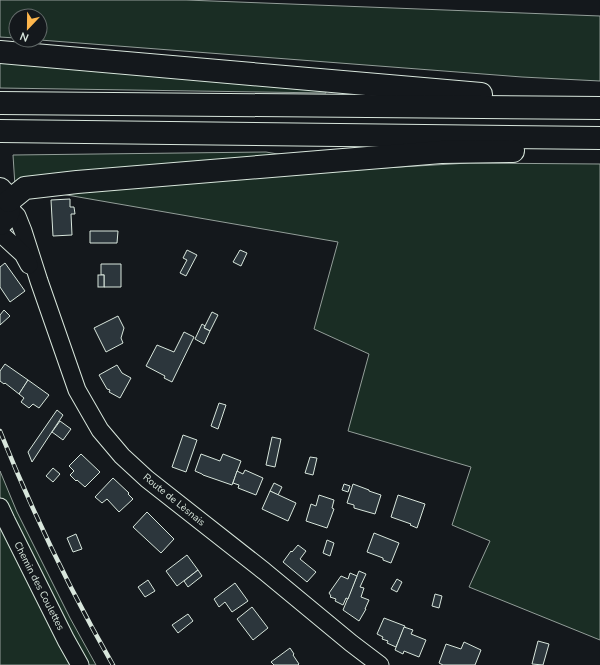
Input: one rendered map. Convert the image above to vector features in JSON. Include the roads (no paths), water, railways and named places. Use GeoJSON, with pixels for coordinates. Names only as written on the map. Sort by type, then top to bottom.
{"type":"FeatureCollection","features":[{"type":"Feature","properties":{"kind":"highway"},"geometry":{"type":"LineString","coordinates":[[0,52],[496,95],[516,100],[529,107]]}},
{"type":"Feature","properties":{"kind":"highway"},"geometry":{"type":"LineString","coordinates":[[0,103],[600,108]]}},
{"type":"Feature","properties":{"kind":"highway"},"geometry":{"type":"LineString","coordinates":[[0,131],[600,138]]}},
{"type":"Feature","properties":{"kind":"highway"},"geometry":{"type":"LineString","coordinates":[[4,205],[25,188],[77,182],[442,152],[600,150]]}},
{"type":"Feature","properties":{"kind":"street","name":"Route de Lèsnais"},"geometry":{"type":"LineString","coordinates":[[4,205],[17,216],[77,390],[100,430],[122,456],[147,479],[380,665]]}},
{"type":"Feature","properties":{"kind":"street","name":"Route de Lèsnais"},"geometry":{"type":"LineString","coordinates":[[0,233],[23,254],[39,281]]}},
{"type":"Feature","properties":{"kind":"street","name":"Chemin des Coulettes"},"geometry":{"type":"LineString","coordinates":[[0,507],[62,633],[80,665]]}},
{"type":"Feature","properties":{"kind":"railway"},"geometry":{"type":"LineString","coordinates":[[0,431],[52,550],[113,665]]}}]}
